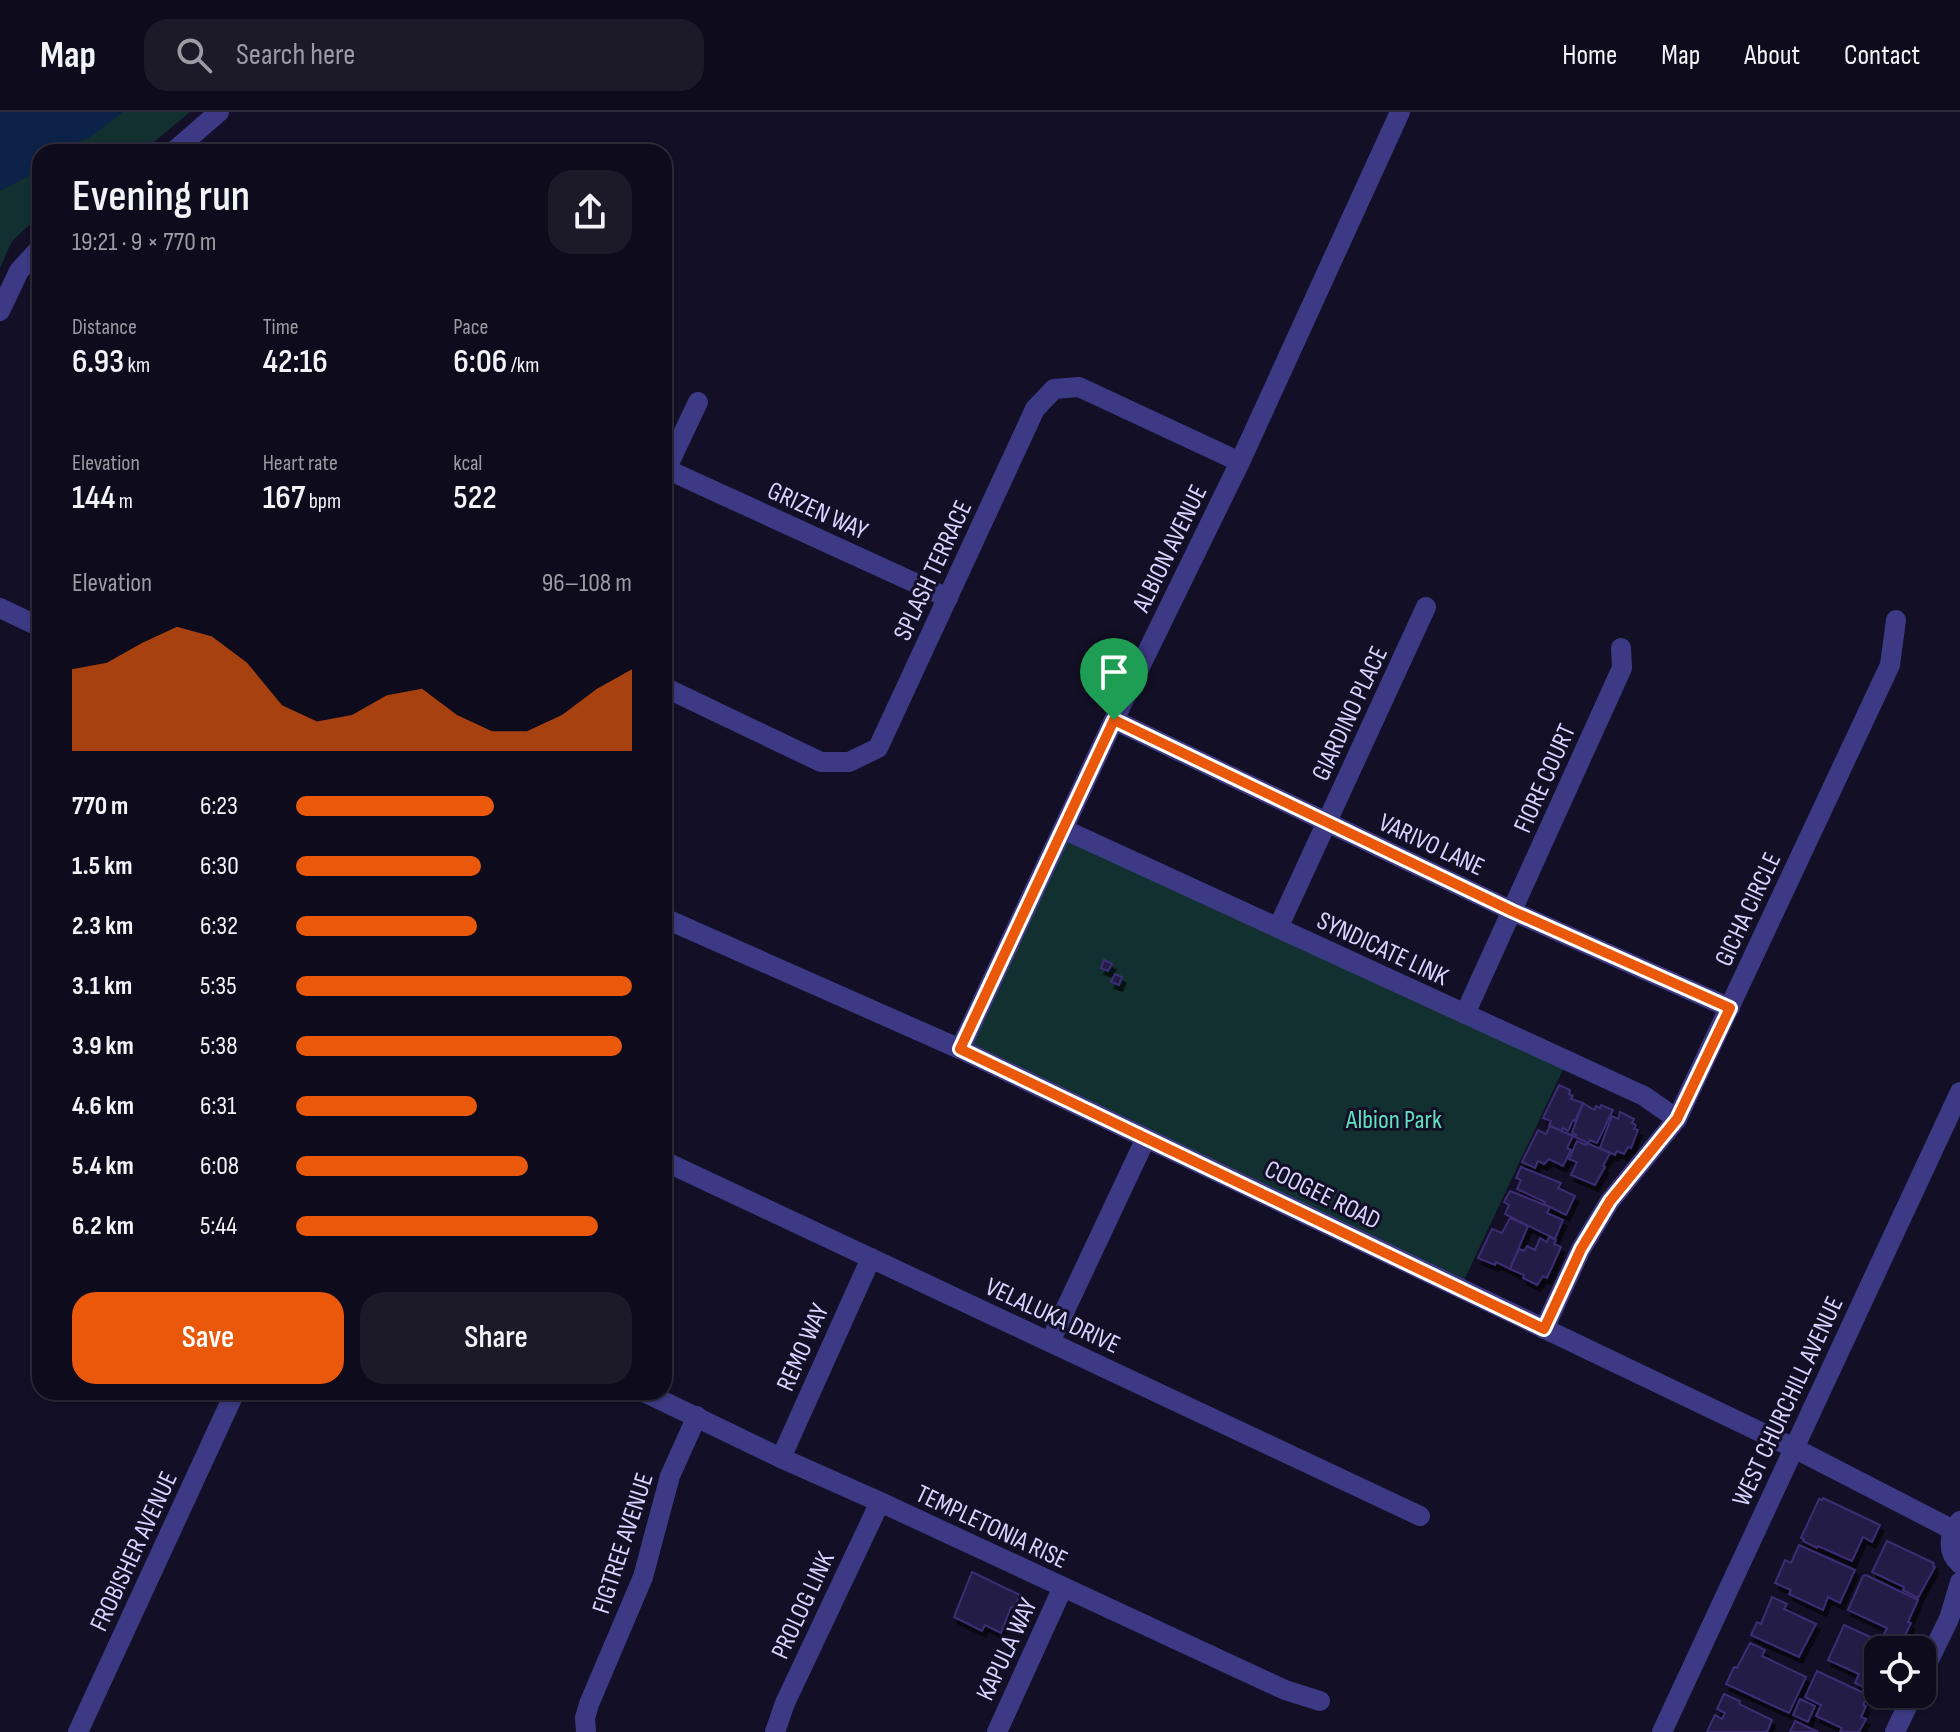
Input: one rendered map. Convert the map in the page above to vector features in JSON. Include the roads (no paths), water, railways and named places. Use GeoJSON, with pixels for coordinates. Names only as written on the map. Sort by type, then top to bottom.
{"type":"FeatureCollection","features":[{"type":"Feature","properties":{"kind":"street"},"geometry":{"type":"LineString","coordinates":[[182,144],[219,112]]}},
{"type":"Feature","properties":{"kind":"street","name":"ALBION AVENUE"},"geometry":{"type":"LineString","coordinates":[[960,1049],[1114,720],[1240,462],[1400,112]]}},
{"type":"Feature","properties":{"kind":"street"},"geometry":{"type":"LineString","coordinates":[[0,311],[19,271],[32,257]]}},
{"type":"Feature","properties":{"kind":"street","name":"SPLASH TERRACE"},"geometry":{"type":"LineString","coordinates":[[672,691],[821,762],[849,762],[878,748],[1035,409],[1054,389],[1079,387],[1240,462]]}},
{"type":"Feature","properties":{"kind":"street"},"geometry":{"type":"LineString","coordinates":[[672,457],[698,402]]}},
{"type":"Feature","properties":{"kind":"street","name":"GRIZEN WAY"},"geometry":{"type":"LineString","coordinates":[[672,475],[948,598]]}},
{"type":"Feature","properties":{"kind":"street","name":"GIARDINO PLACE"},"geometry":{"type":"LineString","coordinates":[[1278,928],[1426,607]]}},
{"type":"Feature","properties":{"kind":"street"},"geometry":{"type":"LineString","coordinates":[[0,608],[32,623]]}},
{"type":"Feature","properties":{"kind":"street","name":"GICHA CIRCLE"},"geometry":{"type":"LineString","coordinates":[[1544,1329],[1581,1249],[1610,1201],[1677,1119],[1890,665],[1896,620]]}},
{"type":"Feature","properties":{"kind":"street","name":"FIORE COURT"},"geometry":{"type":"LineString","coordinates":[[1465,1014],[1622,668],[1621,648]]}},
{"type":"Feature","properties":{"kind":"street","name":"VARIVO LANE"},"geometry":{"type":"LineString","coordinates":[[1114,720],[1512,911],[1730,1008]]}},
{"type":"Feature","properties":{"kind":"street","name":"SYNDICATE LINK"},"geometry":{"type":"LineString","coordinates":[[1063,829],[1644,1096],[1677,1119]]}},
{"type":"Feature","properties":{"kind":"street","name":"COOGEE ROAD"},"geometry":{"type":"LineString","coordinates":[[672,922],[960,1049],[1956,1526]]}},
{"type":"Feature","properties":{"kind":"street","name":"WEST CHURCHILL AVENUE"},"geometry":{"type":"LineString","coordinates":[[1662,1732],[1960,1092]]}},
{"type":"Feature","properties":{"kind":"street"},"geometry":{"type":"LineString","coordinates":[[1050,1342],[1146,1138]]}},
{"type":"Feature","properties":{"kind":"street","name":"VELALUKA DRIVE"},"geometry":{"type":"LineString","coordinates":[[672,1165],[1420,1516]]}},
{"type":"Feature","properties":{"kind":"street","name":"REMO WAY"},"geometry":{"type":"LineString","coordinates":[[781,1458],[871,1258]]}},
{"type":"Feature","properties":{"kind":"street","name":"FROBISHER AVENUE"},"geometry":{"type":"LineString","coordinates":[[78,1732],[231,1400]]}},
{"type":"Feature","properties":{"kind":"street","name":"TEMPLETONIA RISE"},"geometry":{"type":"LineString","coordinates":[[662,1400],[1285,1690],[1320,1701]]}},
{"type":"Feature","properties":{"kind":"street","name":"FIGTREE AVENUE"},"geometry":{"type":"LineString","coordinates":[[586,1732],[585,1718],[589,1704],[643,1577],[670,1476],[697,1416]]}},
{"type":"Feature","properties":{"kind":"street","name":"PROLOG LINK"},"geometry":{"type":"LineString","coordinates":[[775,1732],[785,1703],[880,1502]]}},
{"type":"Feature","properties":{"kind":"street"},"geometry":{"type":"LineString","coordinates":[[1956,1526],[1950,1541],[1951,1551],[1960,1564]]}},
{"type":"Feature","properties":{"kind":"street"},"geometry":{"type":"LineString","coordinates":[[1936,1645],[1949,1619],[1960,1582]]}},
{"type":"Feature","properties":{"kind":"street","name":"KAPULA WAY"},"geometry":{"type":"LineString","coordinates":[[997,1732],[1063,1587]]}},
{"type":"Feature","properties":{"kind":"street"},"geometry":{"type":"LineString","coordinates":[[1895,1732],[1906,1708]]}},
{"type":"Feature","properties":{"kind":"water"},"geometry":{"type":"Polygon","coordinates":[[[0,112],[123,112],[89,138],[70,144],[32,144],[32,174],[0,191],[0,112]]]}},
{"type":"Feature","properties":{"kind":"park label","name":"Albion Park"},"geometry":{"type":"Point","coordinates":[1394,1119]}}]}
